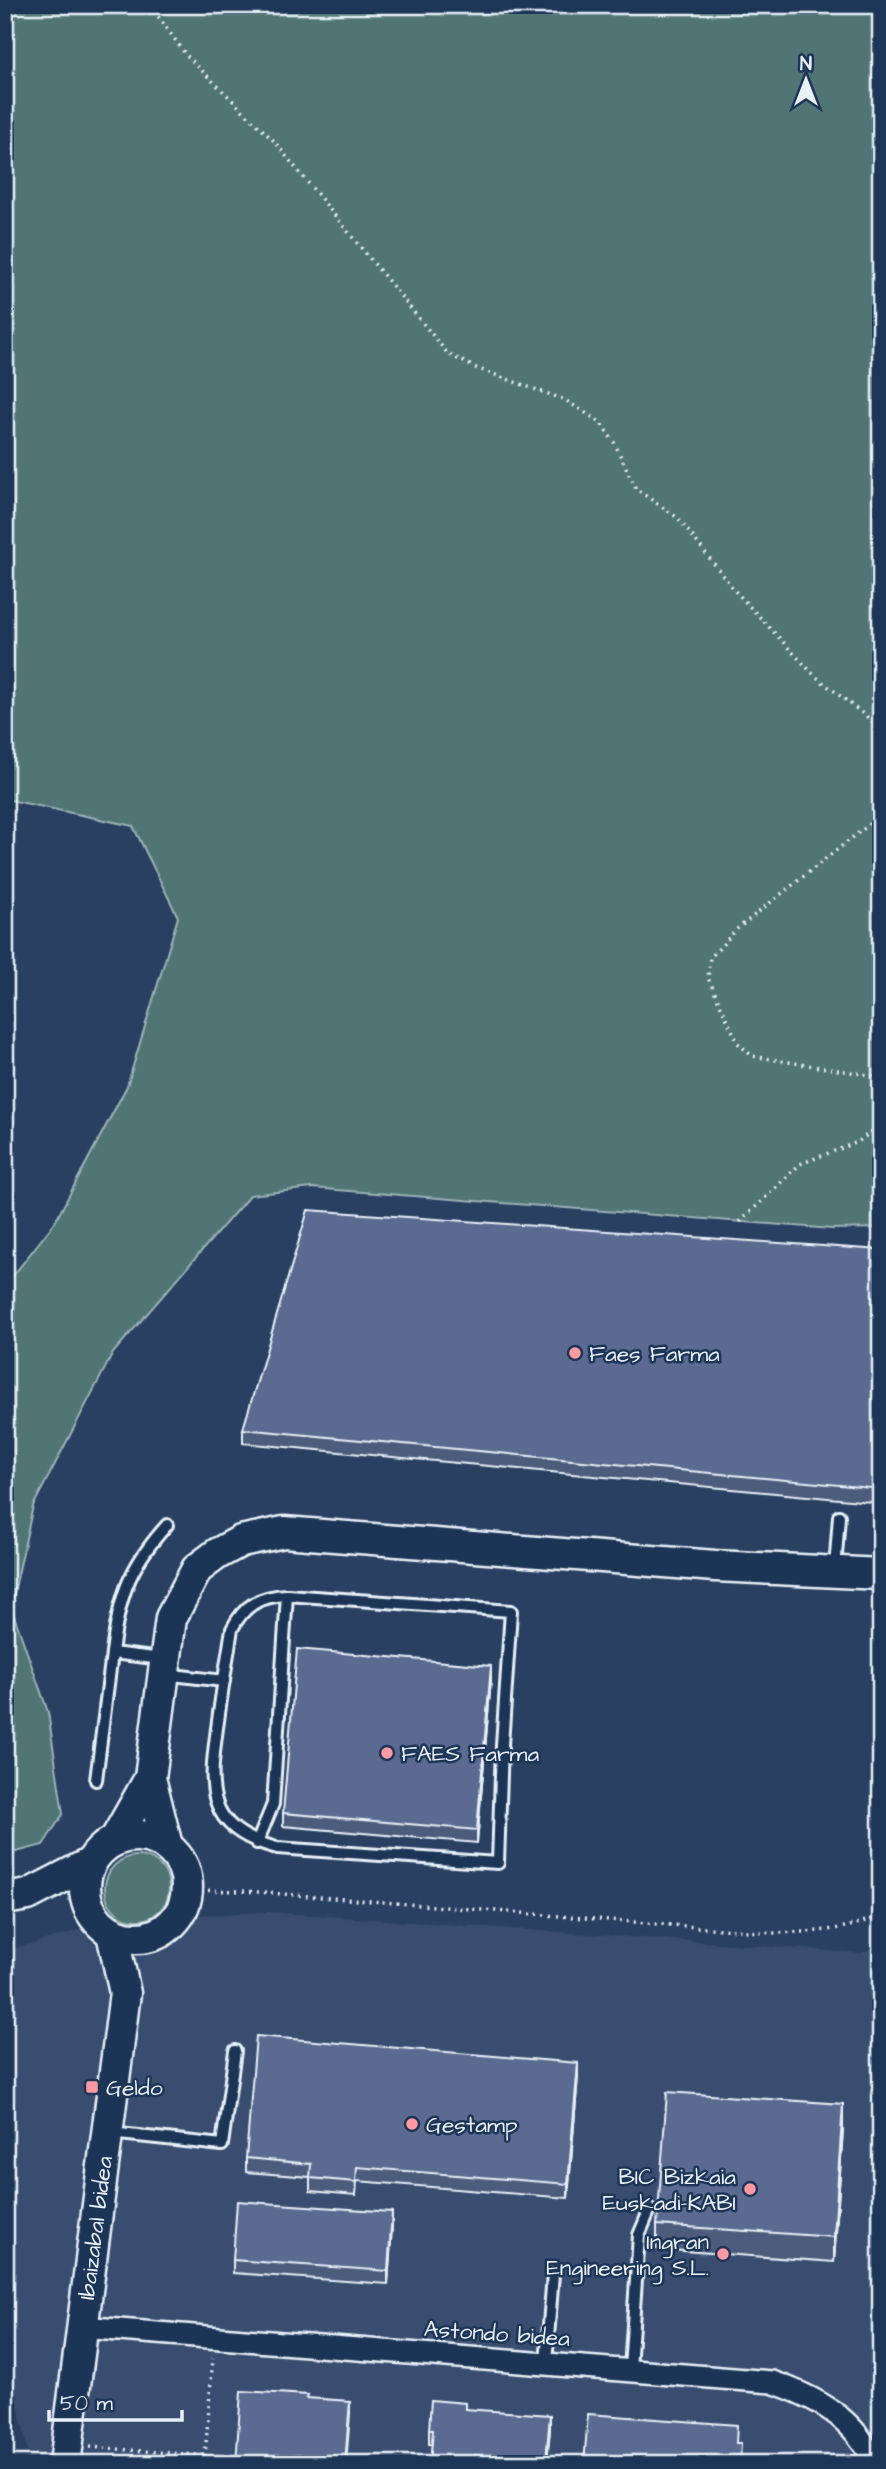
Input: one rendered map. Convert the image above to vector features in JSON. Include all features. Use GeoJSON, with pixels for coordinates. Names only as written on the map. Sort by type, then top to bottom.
{"type":"FeatureCollection","features":[{"type":"Feature","properties":{"kind":"street"},"geometry":{"type":"LineString","coordinates":[[167,1846],[150,1778],[171,1618],[197,1569],[241,1541],[284,1532],[715,1566],[881,1574]]}},
{"type":"Feature","properties":{"kind":"street"},"geometry":{"type":"LineString","coordinates":[[115,1840],[150,1778]]}},
{"type":"Feature","properties":{"kind":"street"},"geometry":{"type":"LineString","coordinates":[[136,1835],[147,1836],[167,1846],[181,1863],[185,1873],[187,1890],[183,1908],[176,1918],[158,1933],[134,1938],[112,1933],[94,1918],[89,1908],[84,1885],[90,1863],[97,1853],[115,1840],[136,1835]]}},
{"type":"Feature","properties":{"kind":"street"},"geometry":{"type":"LineString","coordinates":[[17,1897],[90,1863]]}},
{"type":"Feature","properties":{"kind":"street"},"geometry":{"type":"LineString","coordinates":[[17,1897],[89,1908]]}},
{"type":"Feature","properties":{"kind":"street","name":"Ibaizabal bidea"},"geometry":{"type":"LineString","coordinates":[[65,2464],[125,1993],[112,1933]]}},
{"type":"Feature","properties":{"kind":"street","name":"Ibaizabal bidea"},"geometry":{"type":"LineString","coordinates":[[125,1993],[158,1933]]}},
{"type":"Feature","properties":{"kind":"street","name":"Astondo bidea"},"geometry":{"type":"LineString","coordinates":[[81,2326],[772,2382],[814,2398],[842,2420],[860,2437],[875,2464]]}},
{"type":"Feature","properties":{"kind":"lane"},"geometry":{"type":"LineString","coordinates":[[834,1572],[839,1516]]}},
{"type":"Feature","properties":{"kind":"lane"},"geometry":{"type":"LineString","coordinates":[[96,1780],[116,1619],[129,1578],[138,1561],[167,1525]]}},
{"type":"Feature","properties":{"kind":"lane"},"geometry":{"type":"LineString","coordinates":[[257,1843],[273,1804],[287,1595]]}},
{"type":"Feature","properties":{"kind":"lane"},"geometry":{"type":"LineString","coordinates":[[287,1595],[511,1611],[498,1863],[277,1848],[257,1843],[229,1824],[218,1808],[213,1789],[211,1772],[224,1681],[232,1629],[239,1616],[254,1602],[269,1596],[287,1595]]}},
{"type":"Feature","properties":{"kind":"lane"},"geometry":{"type":"LineString","coordinates":[[112,1653],[224,1681]]}},
{"type":"Feature","properties":{"kind":"lane"},"geometry":{"type":"LineString","coordinates":[[107,2133],[222,2144],[235,2051]]}},
{"type":"Feature","properties":{"kind":"lane"},"geometry":{"type":"LineString","coordinates":[[630,2369],[639,2235],[650,2209]]}},
{"type":"Feature","properties":{"kind":"lane"},"geometry":{"type":"LineString","coordinates":[[546,2363],[553,2274]]}},
{"type":"Feature","properties":{"kind":"path"},"geometry":{"type":"LineString","coordinates":[[150,5],[186,55],[273,140],[448,354],[476,368],[565,400],[600,422],[614,442],[636,489],[678,519],[736,592],[815,676],[881,728]]}},
{"type":"Feature","properties":{"kind":"path"},"geometry":{"type":"LineString","coordinates":[[881,815],[737,929],[710,958],[708,978],[738,1043],[752,1056],[881,1077]]}},
{"type":"Feature","properties":{"kind":"path"},"geometry":{"type":"LineString","coordinates":[[740,1222],[800,1164],[858,1142],[881,1124]]}},
{"type":"Feature","properties":{"kind":"path"},"geometry":{"type":"LineString","coordinates":[[187,1890],[271,1892],[772,1933],[825,1931],[869,1920],[881,1914]]}},
{"type":"Feature","properties":{"kind":"path"},"geometry":{"type":"LineString","coordinates":[[205,2456],[214,2358]]}},
{"type":"Feature","properties":{"kind":"path"},"geometry":{"type":"LineString","coordinates":[[90,2447],[237,2458]]}},
{"type":"Feature","properties":{"kind":"shaded area"},"geometry":{"type":"Polygon","coordinates":[[[267,1912],[862,1953],[881,1943],[881,2464],[26,2464],[28,2452],[5,2341],[5,1951],[120,1919],[267,1912]]]}},
{"type":"Feature","properties":{"kind":"green space"},"geometry":{"type":"Polygon","coordinates":[[[5,5],[881,5],[881,1228],[832,1229],[312,1188],[250,1195],[113,1353],[33,1506],[11,1607],[48,1712],[63,1814],[43,1845],[5,1855],[5,1286],[55,1222],[127,1086],[178,917],[133,826],[5,799],[5,5]]]}},
{"type":"Feature","properties":{"kind":"green space"},"geometry":{"type":"Polygon","coordinates":[[[137,1856],[155,1862],[163,1870],[169,1888],[163,1906],[155,1914],[137,1920],[119,1914],[111,1906],[105,1888],[111,1870],[119,1862],[137,1856]]]}},
{"type":"Feature","properties":{"kind":"building","name":"Faes Farma"},"geometry":{"type":"Polygon","coordinates":[[[308,1210],[881,1250],[881,1489],[243,1429],[308,1210]]]}},
{"type":"Feature","properties":{"kind":"building","name":"FAES Farma"},"geometry":{"type":"Polygon","coordinates":[[[297,1649],[491,1666],[477,1830],[283,1813],[297,1649]]]}},
{"type":"Feature","properties":{"kind":"building","name":"Gestamp"},"geometry":{"type":"Polygon","coordinates":[[[256,2036],[578,2063],[568,2184],[357,2167],[356,2182],[310,2178],[311,2164],[246,2158],[256,2036]]]}},
{"type":"Feature","properties":{"kind":"building","name":"BIC Bizkaia Euskadi-KABI"},"geometry":{"type":"Polygon","coordinates":[[[667,2092],[843,2104],[834,2237],[657,2225],[667,2092]]]}},
{"type":"Feature","properties":{"kind":"building"},"geometry":{"type":"Polygon","coordinates":[[[237,2201],[392,2212],[388,2271],[233,2260],[237,2201]]]}},
{"type":"Feature","properties":{"kind":"building"},"geometry":{"type":"Polygon","coordinates":[[[241,2391],[308,2395],[307,2398],[350,2401],[345,2464],[236,2464],[241,2391]]]}},
{"type":"Feature","properties":{"kind":"building"},"geometry":{"type":"Polygon","coordinates":[[[431,2400],[465,2403],[465,2409],[550,2415],[546,2461],[474,2455],[473,2464],[430,2464],[433,2430],[429,2430],[431,2400]]]}},
{"type":"Feature","properties":{"kind":"building"},"geometry":{"type":"Polygon","coordinates":[[[588,2414],[737,2425],[736,2443],[741,2443],[740,2464],[584,2464],[588,2414]]]}},
{"type":"Feature","properties":{"kind":"place","name":"Faes Farma"},"geometry":{"type":"Point","coordinates":[575,1353]}},
{"type":"Feature","properties":{"kind":"place","name":"FAES Farma"},"geometry":{"type":"Point","coordinates":[387,1753]}},
{"type":"Feature","properties":{"kind":"place","name":"Geldo"},"geometry":{"type":"Point","coordinates":[92,2087]}},
{"type":"Feature","properties":{"kind":"place","name":"Gestamp"},"geometry":{"type":"Point","coordinates":[412,2124]}},
{"type":"Feature","properties":{"kind":"place","name":"BIC Bizkaia Euskadi-KABI"},"geometry":{"type":"Point","coordinates":[750,2189]}},
{"type":"Feature","properties":{"kind":"place","name":"Ingran Engineering S.L."},"geometry":{"type":"Point","coordinates":[723,2254]}}]}
